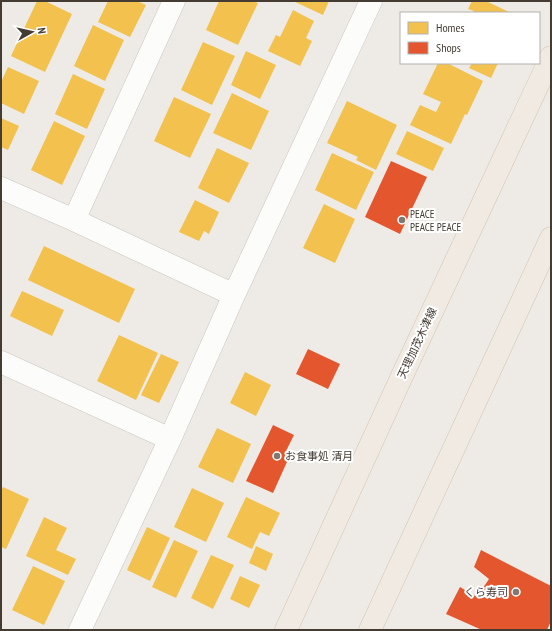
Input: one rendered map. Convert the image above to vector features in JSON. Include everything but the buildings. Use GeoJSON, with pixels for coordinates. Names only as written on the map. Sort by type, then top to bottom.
{"type":"FeatureCollection","features":[{"type":"Feature","properties":{"kind":"main road","name":"天理加茂木津線"},"geometry":{"type":"LineString","coordinates":[[286,630],[402,376],[551,58]]}},
{"type":"Feature","properties":{"kind":"main road"},"geometry":{"type":"LineString","coordinates":[[370,630],[551,238]]}},
{"type":"Feature","properties":{"kind":"street"},"geometry":{"type":"LineString","coordinates":[[74,220],[174,1]]}},
{"type":"Feature","properties":{"kind":"street"},"geometry":{"type":"LineString","coordinates":[[80,630],[170,439],[234,295],[371,1]]}},
{"type":"Feature","properties":{"kind":"street"},"geometry":{"type":"LineString","coordinates":[[1,188],[74,220],[234,295]]}},
{"type":"Feature","properties":{"kind":"street"},"geometry":{"type":"LineString","coordinates":[[2,366],[170,439]]}},
{"type":"Feature","properties":{"kind":"place","name":"PEACE PEACE PEACE"},"geometry":{"type":"Point","coordinates":[402,220]}},
{"type":"Feature","properties":{"kind":"place","name":"お食事処 清月"},"geometry":{"type":"Point","coordinates":[277,456]}},
{"type":"Feature","properties":{"kind":"place","name":"くら寿司"},"geometry":{"type":"Point","coordinates":[516,592]}}]}
